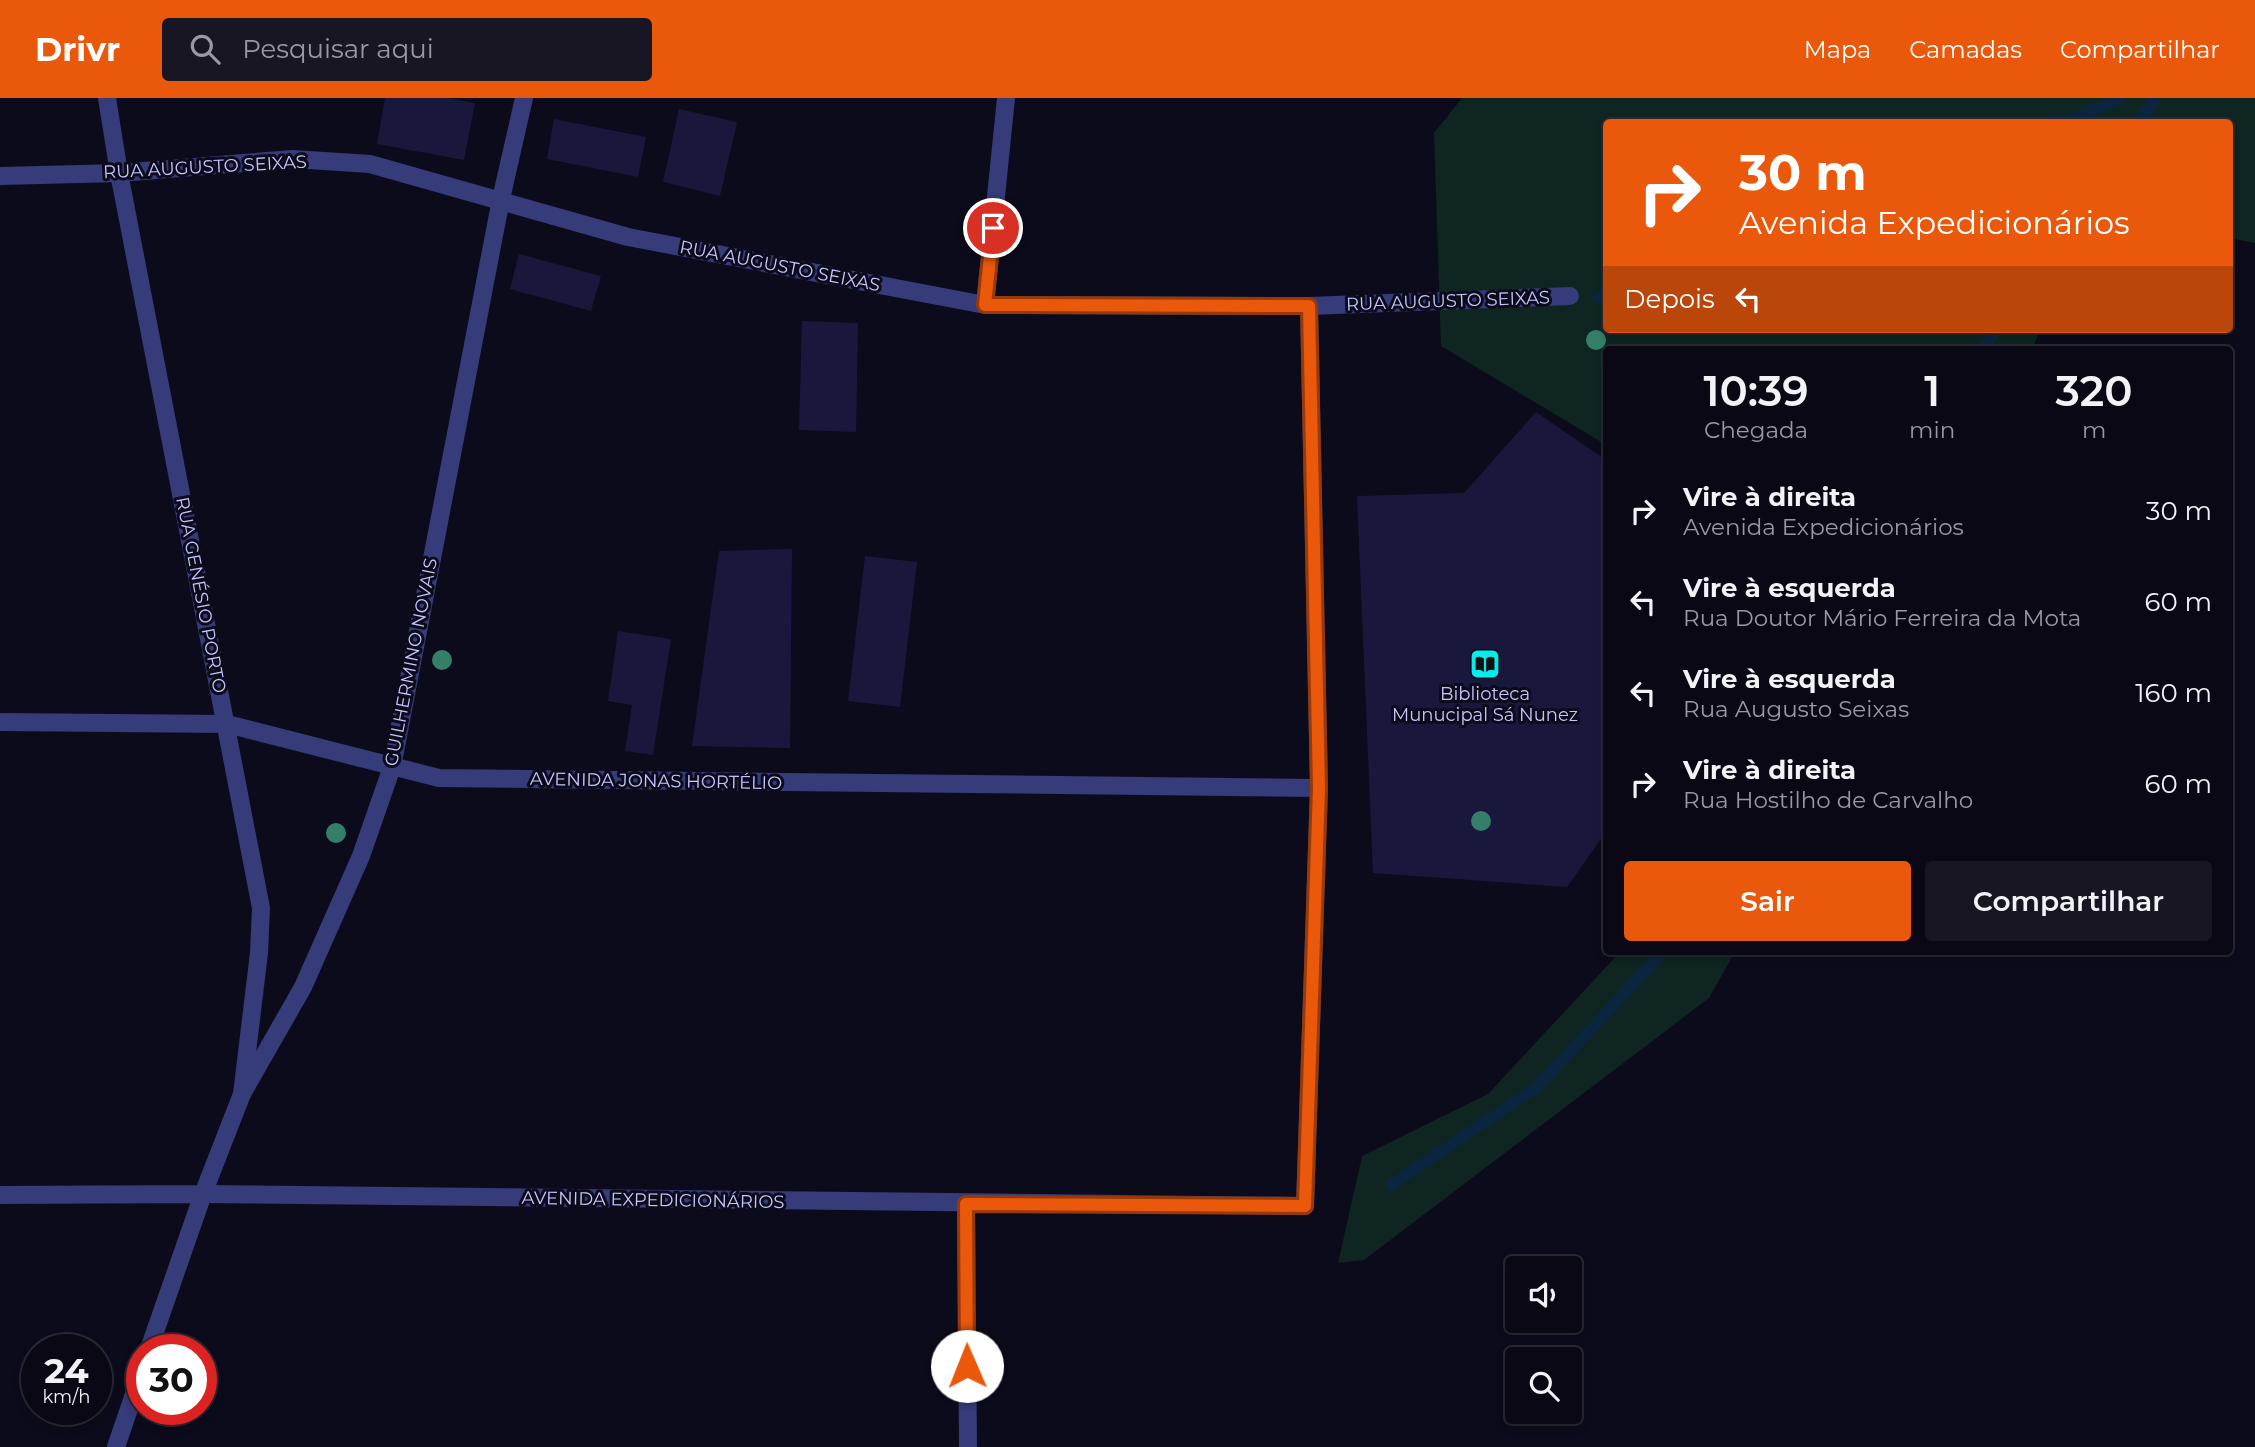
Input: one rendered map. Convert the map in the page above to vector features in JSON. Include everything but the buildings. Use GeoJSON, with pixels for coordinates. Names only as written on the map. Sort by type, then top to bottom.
{"type":"FeatureCollection","features":[{"type":"Feature","properties":{"kind":"street","name":"RUA GENÉSIO PORTO"},"geometry":{"type":"LineString","coordinates":[[107,98],[119,173],[261,908],[260,953],[242,1094]]}},
{"type":"Feature","properties":{"kind":"street","name":"GUILHERMINO NOVAIS"},"geometry":{"type":"LineString","coordinates":[[154,1334],[203,1194],[242,1094],[308,977],[360,856],[392,766],[501,199],[524,98]]}},
{"type":"Feature","properties":{"kind":"street"},"geometry":{"type":"LineString","coordinates":[[985,305],[1006,98]]}},
{"type":"Feature","properties":{"kind":"street","name":"RUA AUGUSTO SEIXAS"},"geometry":{"type":"LineString","coordinates":[[0,176],[119,173],[293,159],[370,164],[628,237],[985,305],[1309,306],[1570,296]]}},
{"type":"Feature","properties":{"kind":"street"},"geometry":{"type":"LineString","coordinates":[[1309,306],[1319,788]]}},
{"type":"Feature","properties":{"kind":"street","name":"AVENIDA JONAS HORTÉLIO"},"geometry":{"type":"LineString","coordinates":[[0,722],[227,724],[439,778],[1319,788]]}},
{"type":"Feature","properties":{"kind":"street","name":"AVENIDA EXPEDICIONÁRIOS"},"geometry":{"type":"LineString","coordinates":[[0,1195],[203,1194],[1305,1206],[1319,788]]}},
{"type":"Feature","properties":{"kind":"street"},"geometry":{"type":"LineString","coordinates":[[966,1204],[968,1447]]}},
{"type":"Feature","properties":{"kind":"street"},"geometry":{"type":"LineString","coordinates":[[116,1447],[126,1418]]}},
{"type":"Feature","properties":{"kind":"green space"},"geometry":{"type":"Polygon","coordinates":[[[1462,98],[2255,98],[2255,243],[2233,239],[2233,119],[1603,119],[1603,333],[2038,333],[2034,346],[1603,346],[1603,443],[1441,346],[1434,133],[1462,98]]]}},
{"type":"Feature","properties":{"kind":"green space"},"geometry":{"type":"Polygon","coordinates":[[[1617,955],[1733,955],[1709,998],[1364,1260],[1338,1263],[1362,1156],[1488,1094],[1617,955]]]}},
{"type":"Feature","properties":{"kind":"waterway"},"geometry":{"type":"LineString","coordinates":[[2074,119],[2119,98]]}},
{"type":"Feature","properties":{"kind":"waterway"},"geometry":{"type":"LineString","coordinates":[[2141,119],[2155,98]]}},
{"type":"Feature","properties":{"kind":"waterway"},"geometry":{"type":"LineString","coordinates":[[1599,298],[1603,295]]}},
{"type":"Feature","properties":{"kind":"waterway"},"geometry":{"type":"LineString","coordinates":[[1985,346],[1994,333]]}},
{"type":"Feature","properties":{"kind":"waterway"},"geometry":{"type":"LineString","coordinates":[[1391,1185],[1537,1087],[1660,955]]}},
{"type":"Feature","properties":{"kind":"place","name":"Biblioteca Munucipal Sá Nunez"},"geometry":{"type":"Point","coordinates":[1485,664]}},
{"type":"Feature","properties":{"kind":"route"},"geometry":{"type":"LineString","coordinates":[[967,1366],[966,1204],[1305,1206],[1319,788],[1309,306],[985,305],[993,228]]}}]}
